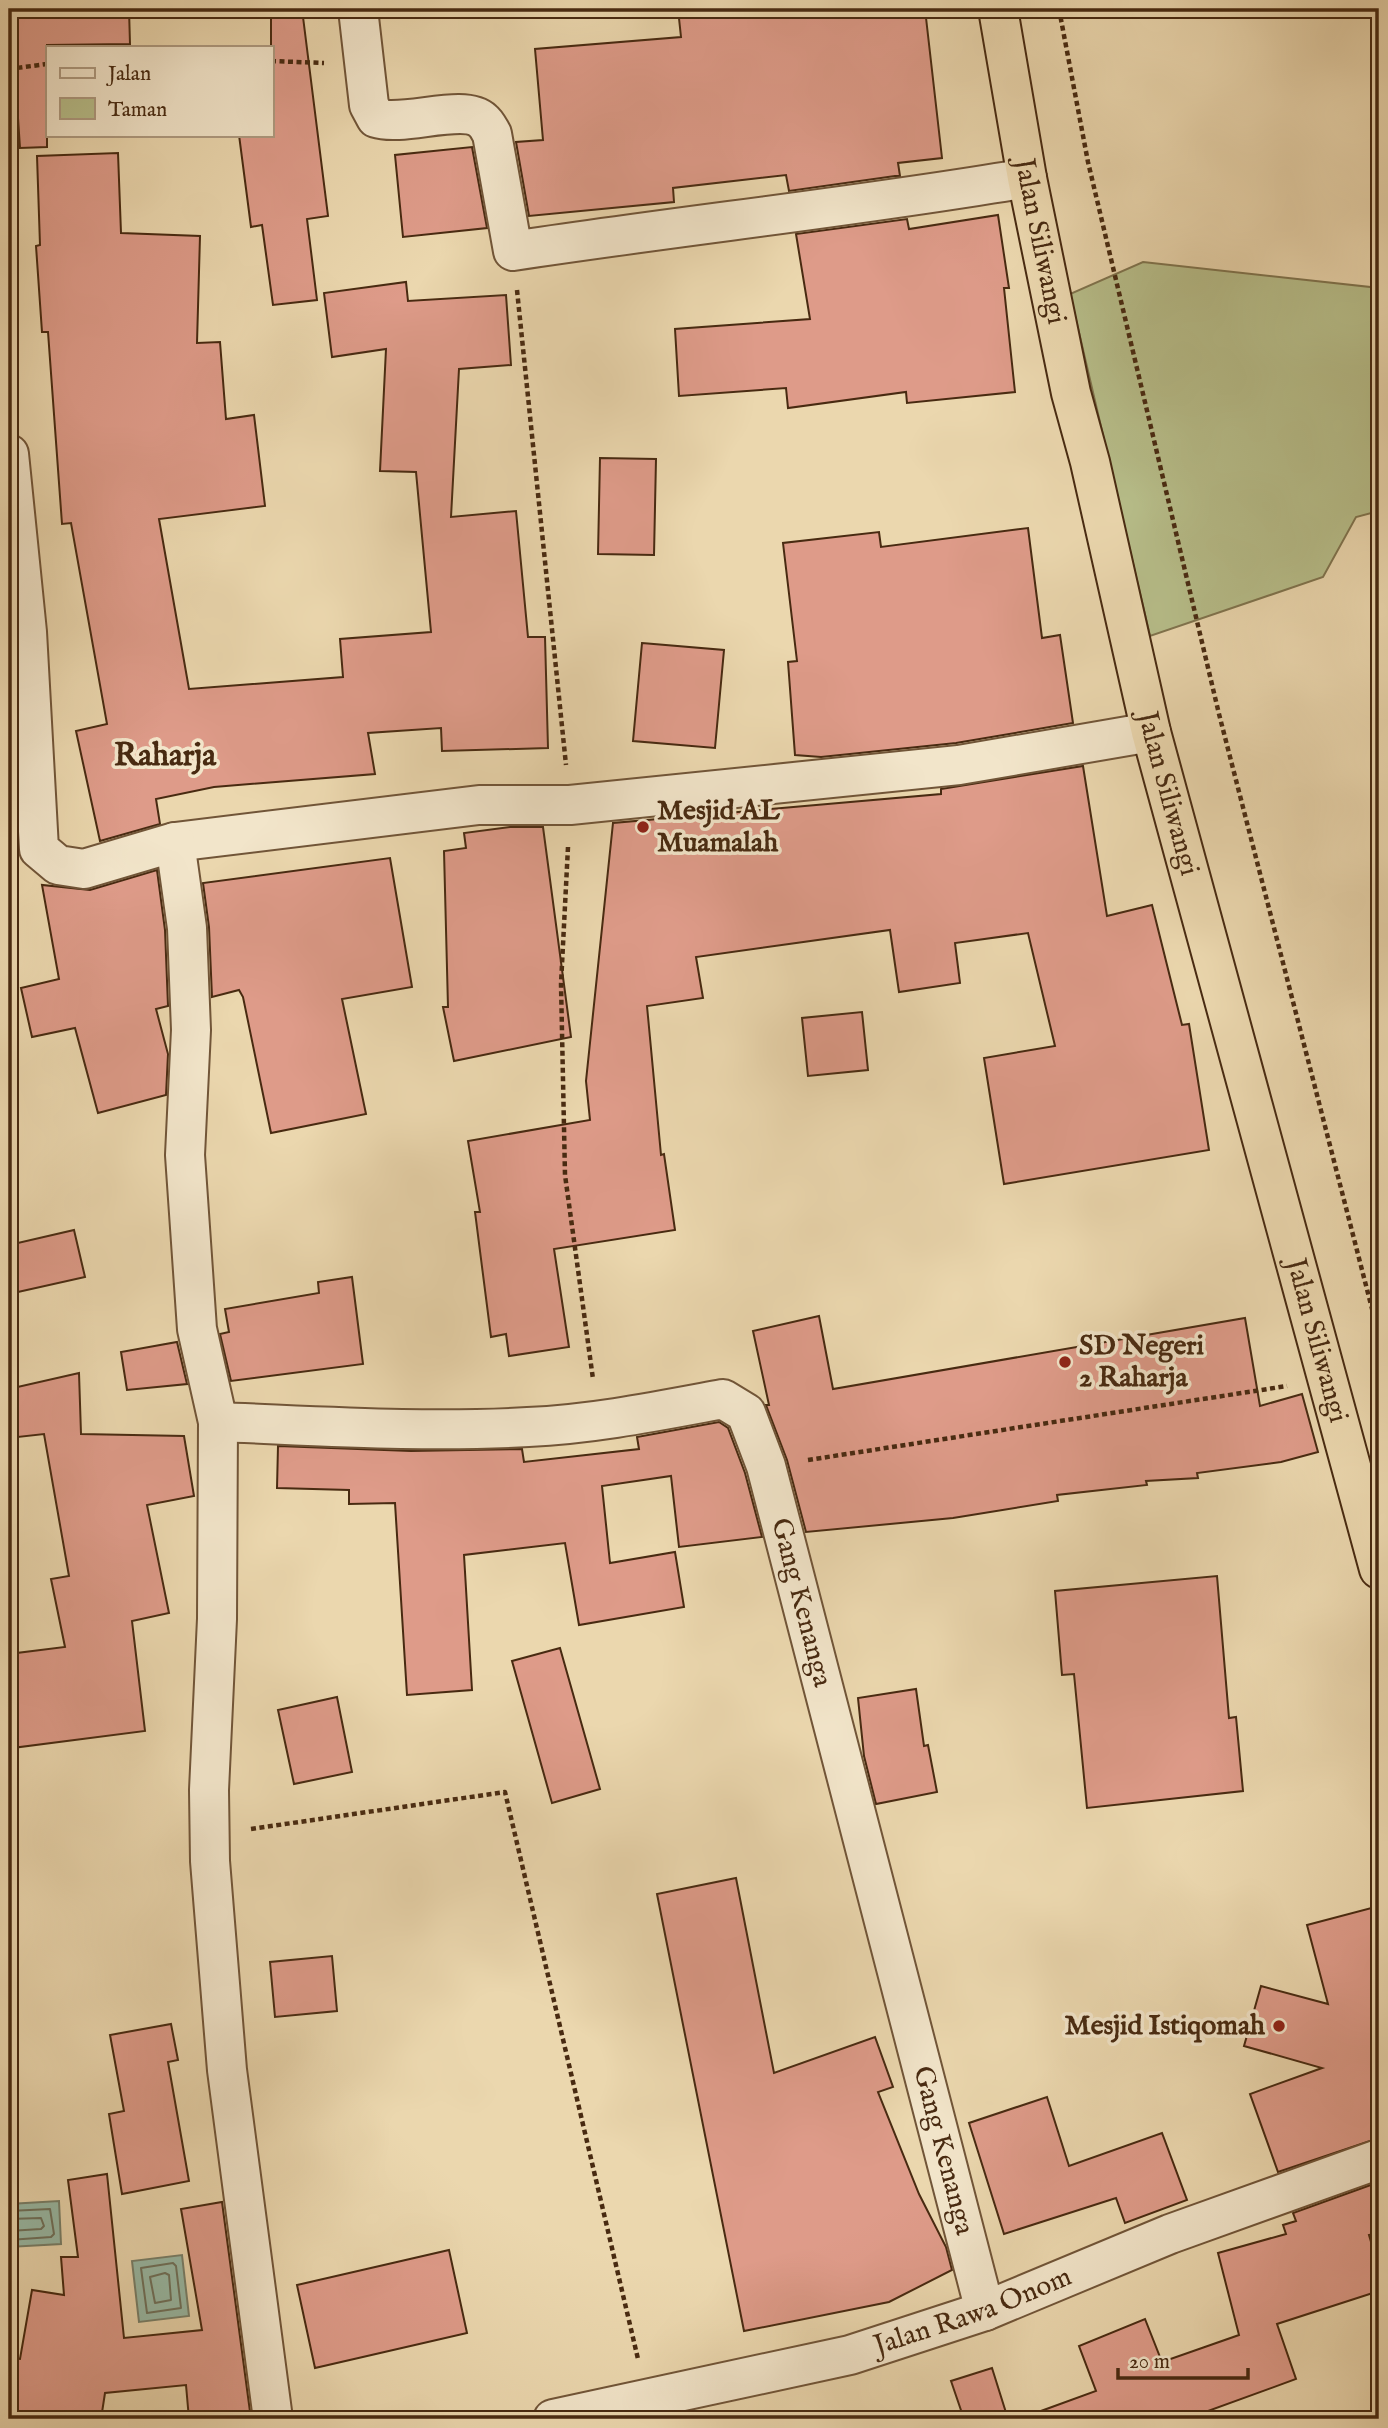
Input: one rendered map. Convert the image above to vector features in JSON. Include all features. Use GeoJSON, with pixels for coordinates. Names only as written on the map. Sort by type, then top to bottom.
{"type":"FeatureCollection","features":[{"type":"Feature","properties":{"kind":"highway","name":"Jalan Siliwangi"},"geometry":{"type":"LineString","coordinates":[[998,9],[1027,178],[1071,393],[1090,462],[1151,732],[1379,1569]]}},
{"type":"Feature","properties":{"kind":"street"},"geometry":{"type":"LineString","coordinates":[[358,9],[369,105],[376,118],[391,123],[467,114],[483,120],[492,135],[513,251],[687,224],[892,201],[1027,178]]}},
{"type":"Feature","properties":{"kind":"street"},"geometry":{"type":"LineString","coordinates":[[9,454],[27,632],[39,849],[58,864],[84,869],[175,842],[479,805],[570,805],[959,765],[1151,732]]}},
{"type":"Feature","properties":{"kind":"street"},"geometry":{"type":"LineString","coordinates":[[175,842],[187,928],[191,1030],[185,1155],[197,1329],[218,1422],[217,1619],[210,1835],[227,2070],[273,2419]]}},
{"type":"Feature","properties":{"kind":"street","name":"Gang Kenanga"},"geometry":{"type":"LineString","coordinates":[[218,1422],[465,1430],[517,1428],[599,1421],[723,1399],[746,1413],[766,1466],[985,2311]]}},
{"type":"Feature","properties":{"kind":"street","name":"Jalan Rawa Onom"},"geometry":{"type":"LineString","coordinates":[[553,2419],[850,2355],[985,2311],[1170,2234],[1379,2159]]}},
{"type":"Feature","properties":{"kind":"path"},"geometry":{"type":"LineString","coordinates":[[1059,9],[1088,162],[1219,714],[1379,1336]]}},
{"type":"Feature","properties":{"kind":"path"},"geometry":{"type":"LineString","coordinates":[[273,61],[363,64]]}},
{"type":"Feature","properties":{"kind":"path"},"geometry":{"type":"LineString","coordinates":[[9,69],[46,64]]}},
{"type":"Feature","properties":{"kind":"path"},"geometry":{"type":"LineString","coordinates":[[766,1466],[1327,1380]]}},
{"type":"Feature","properties":{"kind":"path"},"geometry":{"type":"LineString","coordinates":[[210,1835],[505,1793],[647,2398]]}},
{"type":"Feature","properties":{"kind":"green space"},"geometry":{"type":"Polygon","coordinates":[[[1143,262],[1379,288],[1379,511],[1356,517],[1323,577],[1150,636],[1070,294],[1143,262]]]}},
{"type":"Feature","properties":{"kind":"water"},"geometry":{"type":"Polygon","coordinates":[[[59,2201],[61,2244],[9,2247],[9,2204],[59,2201]]]}},
{"type":"Feature","properties":{"kind":"water"},"geometry":{"type":"Polygon","coordinates":[[[182,2255],[189,2316],[139,2322],[132,2261],[182,2255]]]}},
{"type":"Feature","properties":{"kind":"building"},"geometry":{"type":"Polygon","coordinates":[[[9,9],[129,9],[130,44],[46,46],[47,147],[20,148],[13,44],[9,44],[9,9]]]}},
{"type":"Feature","properties":{"kind":"building"},"geometry":{"type":"Polygon","coordinates":[[[271,9],[302,9],[328,216],[307,219],[317,300],[273,305],[262,225],[251,227],[239,136],[273,136],[271,9]]]}},
{"type":"Feature","properties":{"kind":"building"},"geometry":{"type":"Polygon","coordinates":[[[678,9],[925,9],[942,158],[898,163],[900,176],[789,191],[786,175],[673,188],[674,202],[529,216],[516,142],[543,140],[535,49],[681,37],[678,9]]]}},
{"type":"Feature","properties":{"kind":"building"},"geometry":{"type":"Polygon","coordinates":[[[472,147],[487,228],[403,237],[395,155],[472,147]]]}},
{"type":"Feature","properties":{"kind":"building"},"geometry":{"type":"Polygon","coordinates":[[[118,153],[121,233],[200,236],[197,343],[220,342],[226,419],[254,415],[265,506],[159,519],[189,689],[343,677],[340,639],[431,632],[416,472],[380,471],[386,349],[332,357],[324,293],[406,282],[408,301],[506,295],[511,365],[459,369],[451,517],[516,511],[528,637],[545,637],[548,748],[442,751],[441,728],[368,733],[375,774],[214,787],[156,799],[160,824],[100,841],[76,731],[107,724],[71,523],[62,524],[48,332],[42,332],[36,246],[40,245],[37,156],[118,153]]]}},
{"type":"Feature","properties":{"kind":"building"},"geometry":{"type":"Polygon","coordinates":[[[998,215],[1009,288],[1004,288],[1015,392],[907,403],[906,392],[788,408],[786,388],[679,396],[675,329],[810,319],[796,234],[907,219],[909,229],[998,215]]]}},
{"type":"Feature","properties":{"kind":"building"},"geometry":{"type":"Polygon","coordinates":[[[600,458],[656,459],[654,555],[598,554],[600,458]]]}},
{"type":"Feature","properties":{"kind":"building"},"geometry":{"type":"Polygon","coordinates":[[[1028,528],[1042,638],[1060,635],[1073,723],[956,743],[821,757],[795,755],[788,662],[797,661],[783,543],[879,532],[881,547],[1028,528]]]}},
{"type":"Feature","properties":{"kind":"building"},"geometry":{"type":"Polygon","coordinates":[[[642,643],[724,650],[715,748],[633,741],[642,643]]]}},
{"type":"Feature","properties":{"kind":"building"},"geometry":{"type":"Polygon","coordinates":[[[1083,766],[1107,916],[1152,905],[1182,1025],[1189,1024],[1209,1150],[1004,1184],[984,1058],[1055,1046],[1028,933],[955,943],[960,983],[899,992],[890,930],[696,957],[703,998],[647,1006],[661,1155],[664,1154],[675,1230],[554,1249],[569,1347],[509,1356],[506,1334],[491,1337],[475,1212],[480,1212],[468,1141],[590,1120],[586,1081],[613,823],[941,794],[941,789],[1083,766]]]}},
{"type":"Feature","properties":{"kind":"building"},"geometry":{"type":"Polygon","coordinates":[[[510,827],[543,827],[571,1037],[454,1061],[443,1007],[448,1007],[444,851],[466,848],[464,833],[510,827]]]}},
{"type":"Feature","properties":{"kind":"building"},"geometry":{"type":"Polygon","coordinates":[[[390,858],[412,987],[342,999],[366,1114],[271,1133],[243,997],[239,990],[212,997],[209,927],[203,883],[390,858]]]}},
{"type":"Feature","properties":{"kind":"building"},"geometry":{"type":"Polygon","coordinates":[[[157,870],[165,930],[168,1006],[156,1009],[168,1054],[166,1095],[98,1113],[75,1028],[32,1037],[21,988],[59,979],[42,885],[90,890],[157,870]]]}},
{"type":"Feature","properties":{"kind":"building"},"geometry":{"type":"Polygon","coordinates":[[[862,1012],[868,1070],[808,1076],[802,1018],[862,1012]]]}},
{"type":"Feature","properties":{"kind":"building"},"geometry":{"type":"Polygon","coordinates":[[[74,1230],[85,1277],[9,1294],[9,1245],[74,1230]]]}},
{"type":"Feature","properties":{"kind":"building"},"geometry":{"type":"Polygon","coordinates":[[[352,1277],[363,1364],[231,1381],[220,1334],[229,1332],[225,1309],[319,1293],[318,1282],[352,1277]]]}},
{"type":"Feature","properties":{"kind":"building"},"geometry":{"type":"Polygon","coordinates":[[[819,1316],[833,1389],[1245,1318],[1260,1406],[1302,1394],[1318,1452],[1281,1462],[1197,1473],[1198,1478],[1146,1481],[1147,1485],[1057,1495],[1058,1501],[953,1518],[806,1532],[787,1460],[766,1405],[769,1405],[753,1331],[819,1316]]]}},
{"type":"Feature","properties":{"kind":"building"},"geometry":{"type":"Polygon","coordinates":[[[177,1342],[187,1384],[127,1390],[121,1352],[177,1342]]]}},
{"type":"Feature","properties":{"kind":"building"},"geometry":{"type":"Polygon","coordinates":[[[79,1373],[81,1434],[184,1436],[194,1496],[147,1505],[169,1613],[132,1621],[145,1731],[12,1748],[9,1654],[65,1647],[51,1579],[69,1576],[44,1434],[18,1437],[13,1388],[79,1373]]]}},
{"type":"Feature","properties":{"kind":"building"},"geometry":{"type":"Polygon","coordinates":[[[719,1422],[728,1428],[745,1473],[762,1537],[679,1547],[671,1476],[602,1486],[610,1563],[675,1552],[684,1607],[579,1625],[565,1543],[464,1555],[472,1690],[407,1695],[395,1503],[349,1504],[349,1490],[277,1488],[278,1446],[411,1451],[522,1449],[524,1462],[639,1449],[637,1437],[719,1422]]]}},
{"type":"Feature","properties":{"kind":"building"},"geometry":{"type":"Polygon","coordinates":[[[1217,1576],[1229,1718],[1236,1717],[1243,1791],[1087,1808],[1074,1674],[1062,1675],[1055,1591],[1217,1576]]]}},
{"type":"Feature","properties":{"kind":"building"},"geometry":{"type":"Polygon","coordinates":[[[560,1648],[600,1789],[552,1803],[512,1661],[560,1648]]]}},
{"type":"Feature","properties":{"kind":"building"},"geometry":{"type":"Polygon","coordinates":[[[916,1689],[924,1746],[928,1745],[937,1792],[876,1804],[864,1756],[858,1698],[916,1689]]]}},
{"type":"Feature","properties":{"kind":"building"},"geometry":{"type":"Polygon","coordinates":[[[337,1697],[352,1772],[294,1784],[278,1710],[337,1697]]]}},
{"type":"Feature","properties":{"kind":"building"},"geometry":{"type":"Polygon","coordinates":[[[736,1878],[774,2073],[875,2037],[893,2087],[878,2092],[919,2194],[946,2247],[952,2270],[889,2302],[744,2331],[657,1894],[736,1878]]]}},
{"type":"Feature","properties":{"kind":"building"},"geometry":{"type":"Polygon","coordinates":[[[1379,1906],[1379,2138],[1278,2172],[1250,2094],[1322,2068],[1244,2046],[1261,1986],[1328,2004],[1307,1925],[1379,1906]]]}},
{"type":"Feature","properties":{"kind":"building"},"geometry":{"type":"Polygon","coordinates":[[[332,1956],[337,2011],[275,2017],[270,1962],[332,1956]]]}},
{"type":"Feature","properties":{"kind":"building"},"geometry":{"type":"Polygon","coordinates":[[[171,2024],[178,2060],[168,2062],[189,2181],[122,2194],[109,2114],[124,2111],[110,2035],[171,2024]]]}},
{"type":"Feature","properties":{"kind":"building"},"geometry":{"type":"Polygon","coordinates":[[[1047,2097],[1069,2166],[1162,2133],[1187,2200],[1125,2223],[1116,2198],[1004,2234],[969,2123],[1047,2097]]]}},
{"type":"Feature","properties":{"kind":"building"},"geometry":{"type":"Polygon","coordinates":[[[107,2174],[124,2338],[202,2330],[181,2209],[222,2202],[251,2419],[189,2419],[186,2385],[105,2393],[101,2419],[35,2419],[9,2414],[9,2358],[20,2359],[32,2290],[64,2295],[61,2257],[78,2257],[68,2180],[107,2174]]]}},
{"type":"Feature","properties":{"kind":"building"},"geometry":{"type":"Polygon","coordinates":[[[1379,2182],[1379,2233],[1369,2235],[1379,2269],[1379,2291],[1277,2324],[1296,2379],[1186,2419],[1031,2419],[1030,2415],[1096,2391],[1079,2346],[1145,2319],[1162,2362],[1239,2335],[1218,2253],[1286,2234],[1283,2225],[1296,2221],[1293,2213],[1379,2182]]]}},
{"type":"Feature","properties":{"kind":"building"},"geometry":{"type":"Polygon","coordinates":[[[449,2250],[467,2333],[315,2368],[297,2285],[449,2250]]]}},
{"type":"Feature","properties":{"kind":"building"},"geometry":{"type":"Polygon","coordinates":[[[992,2368],[1008,2419],[964,2419],[951,2381],[992,2368]]]}},
{"type":"Feature","properties":{"kind":"place","name":"Mesjid AL Muamalah"},"geometry":{"type":"Point","coordinates":[643,827]}},
{"type":"Feature","properties":{"kind":"place","name":"SD Negeri 2 Raharja"},"geometry":{"type":"Point","coordinates":[1065,1362]}},
{"type":"Feature","properties":{"kind":"place","name":"Mesjid Istiqomah"},"geometry":{"type":"Point","coordinates":[1279,2026]}},
{"type":"Feature","properties":{"kind":"district","name":"Raharja"},"geometry":{"type":"Point","coordinates":[165,756]}}]}
